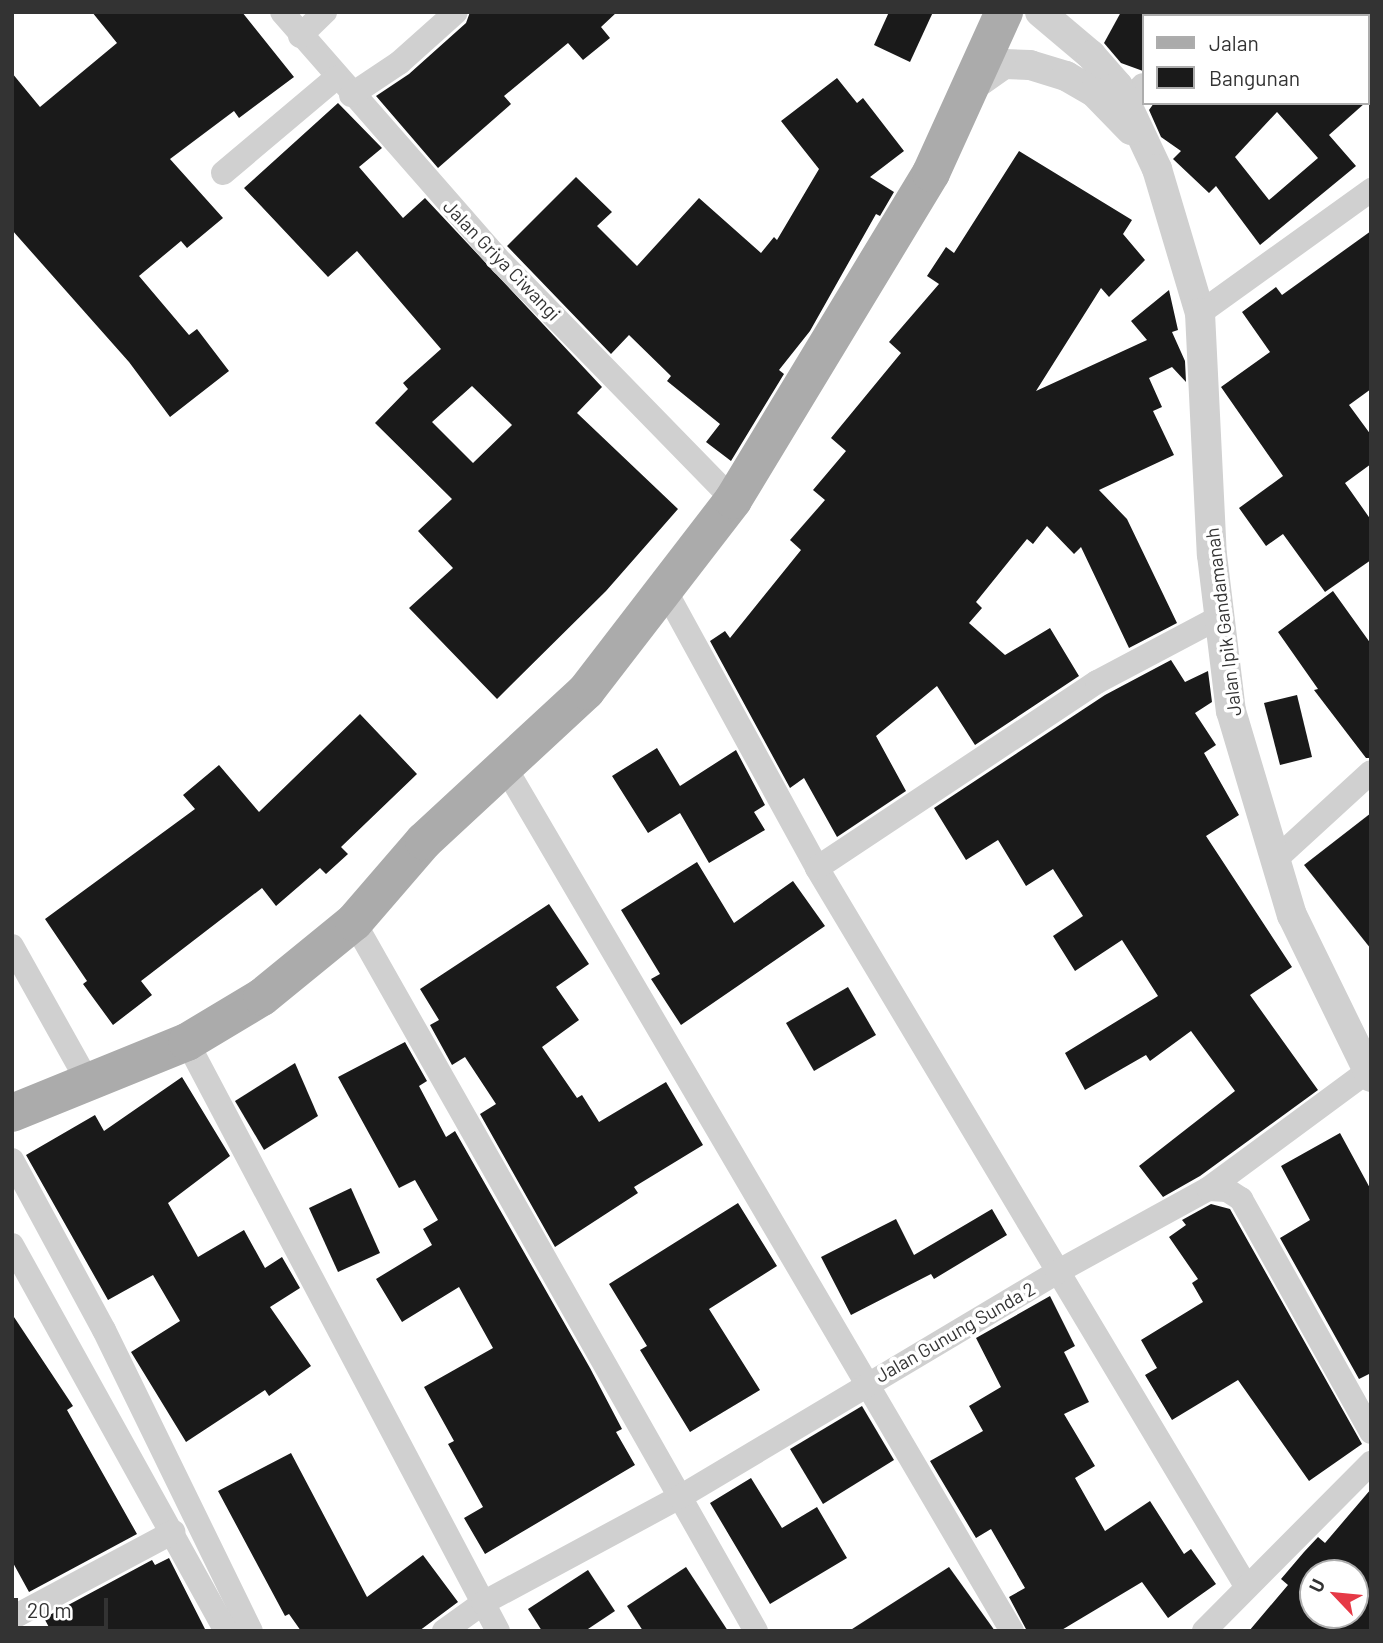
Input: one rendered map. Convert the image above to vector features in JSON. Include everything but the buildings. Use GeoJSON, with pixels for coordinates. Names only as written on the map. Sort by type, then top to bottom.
{"type":"FeatureCollection","features":[{"type":"Feature","properties":{"kind":"main road"},"geometry":{"type":"LineString","coordinates":[[12,1113],[187,1042],[262,997],[354,922],[424,841],[586,691],[733,499],[931,173],[965,92],[1004,12]]}},
{"type":"Feature","properties":{"kind":"street","name":"Jalan Griya Ciwangi"},"geometry":{"type":"LineString","coordinates":[[282,12],[343,86],[502,263],[733,499]]}},
{"type":"Feature","properties":{"kind":"street"},"geometry":{"type":"LineString","coordinates":[[300,36],[325,12]]}},
{"type":"Feature","properties":{"kind":"street"},"geometry":{"type":"LineString","coordinates":[[223,173],[343,86],[399,63],[456,12]]}},
{"type":"Feature","properties":{"kind":"street","name":"Jalan Ipik Gandamanah"},"geometry":{"type":"LineString","coordinates":[[1040,12],[1091,55],[1129,100],[1148,148],[1200,313],[1218,618],[1231,711],[1275,860],[1307,952],[1369,1074]]}},
{"type":"Feature","properties":{"kind":"street","name":"Jalan Ipik Gandamanah"},"geometry":{"type":"LineString","coordinates":[[965,92],[987,72],[1016,63],[1066,76],[1094,92],[1129,100]]}},
{"type":"Feature","properties":{"kind":"street"},"geometry":{"type":"LineString","coordinates":[[1200,313],[1371,190]]}},
{"type":"Feature","properties":{"kind":"street"},"geometry":{"type":"LineString","coordinates":[[665,590],[817,868],[1246,1586]]}},
{"type":"Feature","properties":{"kind":"street"},"geometry":{"type":"LineString","coordinates":[[817,868],[1097,682],[1218,618]]}},
{"type":"Feature","properties":{"kind":"street"},"geometry":{"type":"LineString","coordinates":[[505,767],[1012,1631]]}},
{"type":"Feature","properties":{"kind":"street"},"geometry":{"type":"LineString","coordinates":[[1275,860],[1371,772]]}},
{"type":"Feature","properties":{"kind":"street"},"geometry":{"type":"LineString","coordinates":[[354,922],[756,1631]]}},
{"type":"Feature","properties":{"kind":"street"},"geometry":{"type":"LineString","coordinates":[[12,946],[88,1082]]}},
{"type":"Feature","properties":{"kind":"street"},"geometry":{"type":"LineString","coordinates":[[187,1042],[498,1631]]}},
{"type":"Feature","properties":{"kind":"street","name":"Jalan Gunung Sunda 2"},"geometry":{"type":"LineString","coordinates":[[444,1631],[482,1603],[680,1497],[1057,1272],[1208,1189],[1369,1074]]}},
{"type":"Feature","properties":{"kind":"street"},"geometry":{"type":"LineString","coordinates":[[12,1160],[104,1330],[251,1631]]}},
{"type":"Feature","properties":{"kind":"street"},"geometry":{"type":"LineString","coordinates":[[1208,1189],[1227,1190],[1241,1199],[1371,1432]]}},
{"type":"Feature","properties":{"kind":"street"},"geometry":{"type":"LineString","coordinates":[[12,1245],[226,1631]]}},
{"type":"Feature","properties":{"kind":"street"},"geometry":{"type":"LineString","coordinates":[[1205,1631],[1246,1586],[1371,1463]]}},
{"type":"Feature","properties":{"kind":"street"},"geometry":{"type":"LineString","coordinates":[[12,1618],[173,1532]]}}]}
